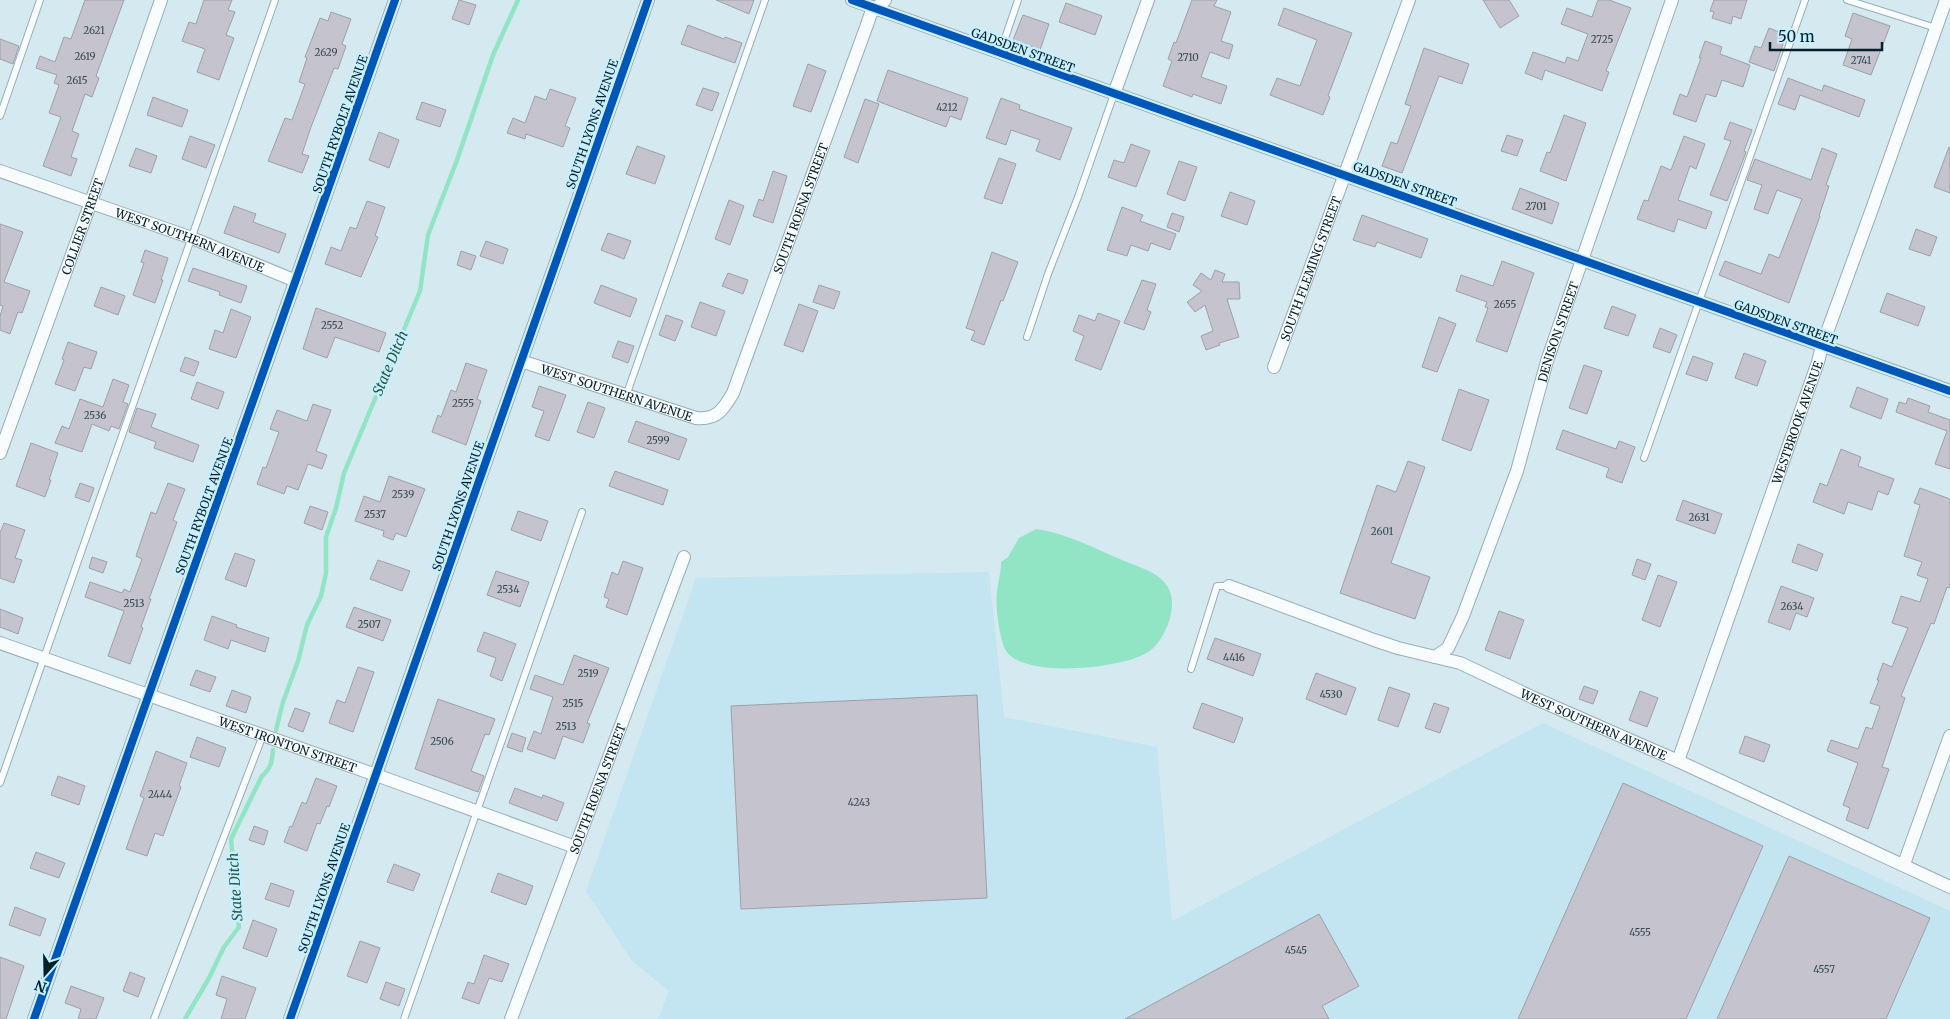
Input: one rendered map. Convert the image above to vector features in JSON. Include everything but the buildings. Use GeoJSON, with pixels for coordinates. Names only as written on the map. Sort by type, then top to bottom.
{"type":"FeatureCollection","features":[{"type":"Feature","properties":{"kind":"street","name":"COLLIER STREET"},"geometry":{"type":"LineString","coordinates":[[0,452],[91,202],[161,0]]}},
{"type":"Feature","properties":{"kind":"street","name":"SOUTH RYBOLT AVENUE"},"geometry":{"type":"LineString","coordinates":[[34,1019],[396,0]]}},
{"type":"Feature","properties":{"kind":"street","name":"SOUTH LYONS AVENUE"},"geometry":{"type":"LineString","coordinates":[[290,1019],[648,0]]}},
{"type":"Feature","properties":{"kind":"street","name":"GADSDEN STREET"},"geometry":{"type":"LineString","coordinates":[[852,0],[880,4],[1000,53],[1950,391]]}},
{"type":"Feature","properties":{"kind":"street"},"geometry":{"type":"LineString","coordinates":[[1114,94],[1148,0]]}},
{"type":"Feature","properties":{"kind":"street","name":"SOUTH FLEMING STREET"},"geometry":{"type":"LineString","coordinates":[[1274,367],[1409,0]]}},
{"type":"Feature","properties":{"kind":"street","name":"DENISON STREET"},"geometry":{"type":"LineString","coordinates":[[1435,656],[1448,648],[1459,625],[1514,480],[1547,361],[1672,0]]}},
{"type":"Feature","properties":{"kind":"street","name":"WESTBROOK AVENUE"},"geometry":{"type":"LineString","coordinates":[[1678,760],[1822,346],[1946,0]]}},
{"type":"Feature","properties":{"kind":"street","name":"SOUTH ROENA STREET"},"geometry":{"type":"LineString","coordinates":[[713,417],[724,407],[732,393],[868,22],[880,4]]}},
{"type":"Feature","properties":{"kind":"street","name":"WEST SOUTHERN AVENUE"},"geometry":{"type":"LineString","coordinates":[[0,171],[192,238],[296,281]]}},
{"type":"Feature","properties":{"kind":"street","name":"WEST SOUTHERN AVENUE"},"geometry":{"type":"LineString","coordinates":[[521,361],[696,418],[707,419],[713,417]]}},
{"type":"Feature","properties":{"kind":"street","name":"SOUTH ROENA STREET"},"geometry":{"type":"LineString","coordinates":[[510,1019],[684,557]]}},
{"type":"Feature","properties":{"kind":"street","name":"WEST SOUTHERN AVENUE"},"geometry":{"type":"LineString","coordinates":[[1229,586],[1374,640],[1460,663],[1534,698],[1678,760],[1950,887]]}},
{"type":"Feature","properties":{"kind":"street","name":"WEST IRONTON STREET"},"geometry":{"type":"LineString","coordinates":[[0,643],[376,774],[575,847]]}},
{"type":"Feature","properties":{"kind":"street"},"geometry":{"type":"LineString","coordinates":[[1904,864],[1950,736]]}},
{"type":"Feature","properties":{"kind":"lane"},"geometry":{"type":"LineString","coordinates":[[0,116],[40,0]]}},
{"type":"Feature","properties":{"kind":"lane"},"geometry":{"type":"LineString","coordinates":[[0,783],[275,0]]}},
{"type":"Feature","properties":{"kind":"lane"},"geometry":{"type":"LineString","coordinates":[[626,396],[765,0]]}},
{"type":"Feature","properties":{"kind":"lane"},"geometry":{"type":"LineString","coordinates":[[1000,53],[1018,0]]}},
{"type":"Feature","properties":{"kind":"lane"},"geometry":{"type":"LineString","coordinates":[[1644,458],[1805,0]]}},
{"type":"Feature","properties":{"kind":"lane"},"geometry":{"type":"LineString","coordinates":[[1847,0],[1936,28]]}},
{"type":"Feature","properties":{"kind":"lane"},"geometry":{"type":"LineString","coordinates":[[1027,336],[1114,94]]}},
{"type":"Feature","properties":{"kind":"lane"},"geometry":{"type":"LineString","coordinates":[[404,1019],[582,512]]}},
{"type":"Feature","properties":{"kind":"lane"},"geometry":{"type":"LineString","coordinates":[[1191,669],[1217,586],[1229,586]]}},
{"type":"Feature","properties":{"kind":"lane"},"geometry":{"type":"LineString","coordinates":[[154,1019],[263,735]]}},
{"type":"Feature","properties":{"kind":"shaded area"},"geometry":{"type":"Polygon","coordinates":[[[1036,529],[1080,541],[1153,573],[1161,579],[1171,594],[1172,605],[1167,627],[1160,640],[1151,650],[1139,657],[1099,666],[1052,668],[1031,665],[1015,659],[1005,649],[998,621],[997,605],[997,588],[1001,562],[1008,557],[1019,538],[1036,529]]]}},
{"type":"Feature","properties":{"kind":"shaded area"},"geometry":{"type":"Polygon","coordinates":[[[989,572],[1004,717],[1157,747],[1172,921],[1543,723],[1950,911],[1950,1019],[658,1019],[669,991],[632,961],[586,891],[696,578],[989,572]]]}},
{"type":"Feature","properties":{"kind":"waterway","name":"State Ditch"},"geometry":{"type":"LineString","coordinates":[[276,730],[283,702],[298,661],[307,625],[321,596],[326,573],[326,537],[336,508],[344,473],[420,291],[428,235],[457,160],[493,55],[518,0]]}},
{"type":"Feature","properties":{"kind":"waterway","name":"State Ditch"},"geometry":{"type":"LineString","coordinates":[[185,1019],[209,978],[224,947],[239,927],[231,839],[262,776],[269,767],[273,750]]}},
{"type":"Feature","properties":{"kind":"cycle path"},"geometry":{"type":"LineString","coordinates":[[34,1019],[395,0]]}},
{"type":"Feature","properties":{"kind":"cycle path"},"geometry":{"type":"LineString","coordinates":[[290,1019],[648,0]]}},
{"type":"Feature","properties":{"kind":"cycle path"},"geometry":{"type":"LineString","coordinates":[[852,0],[1950,391]]}}]}
